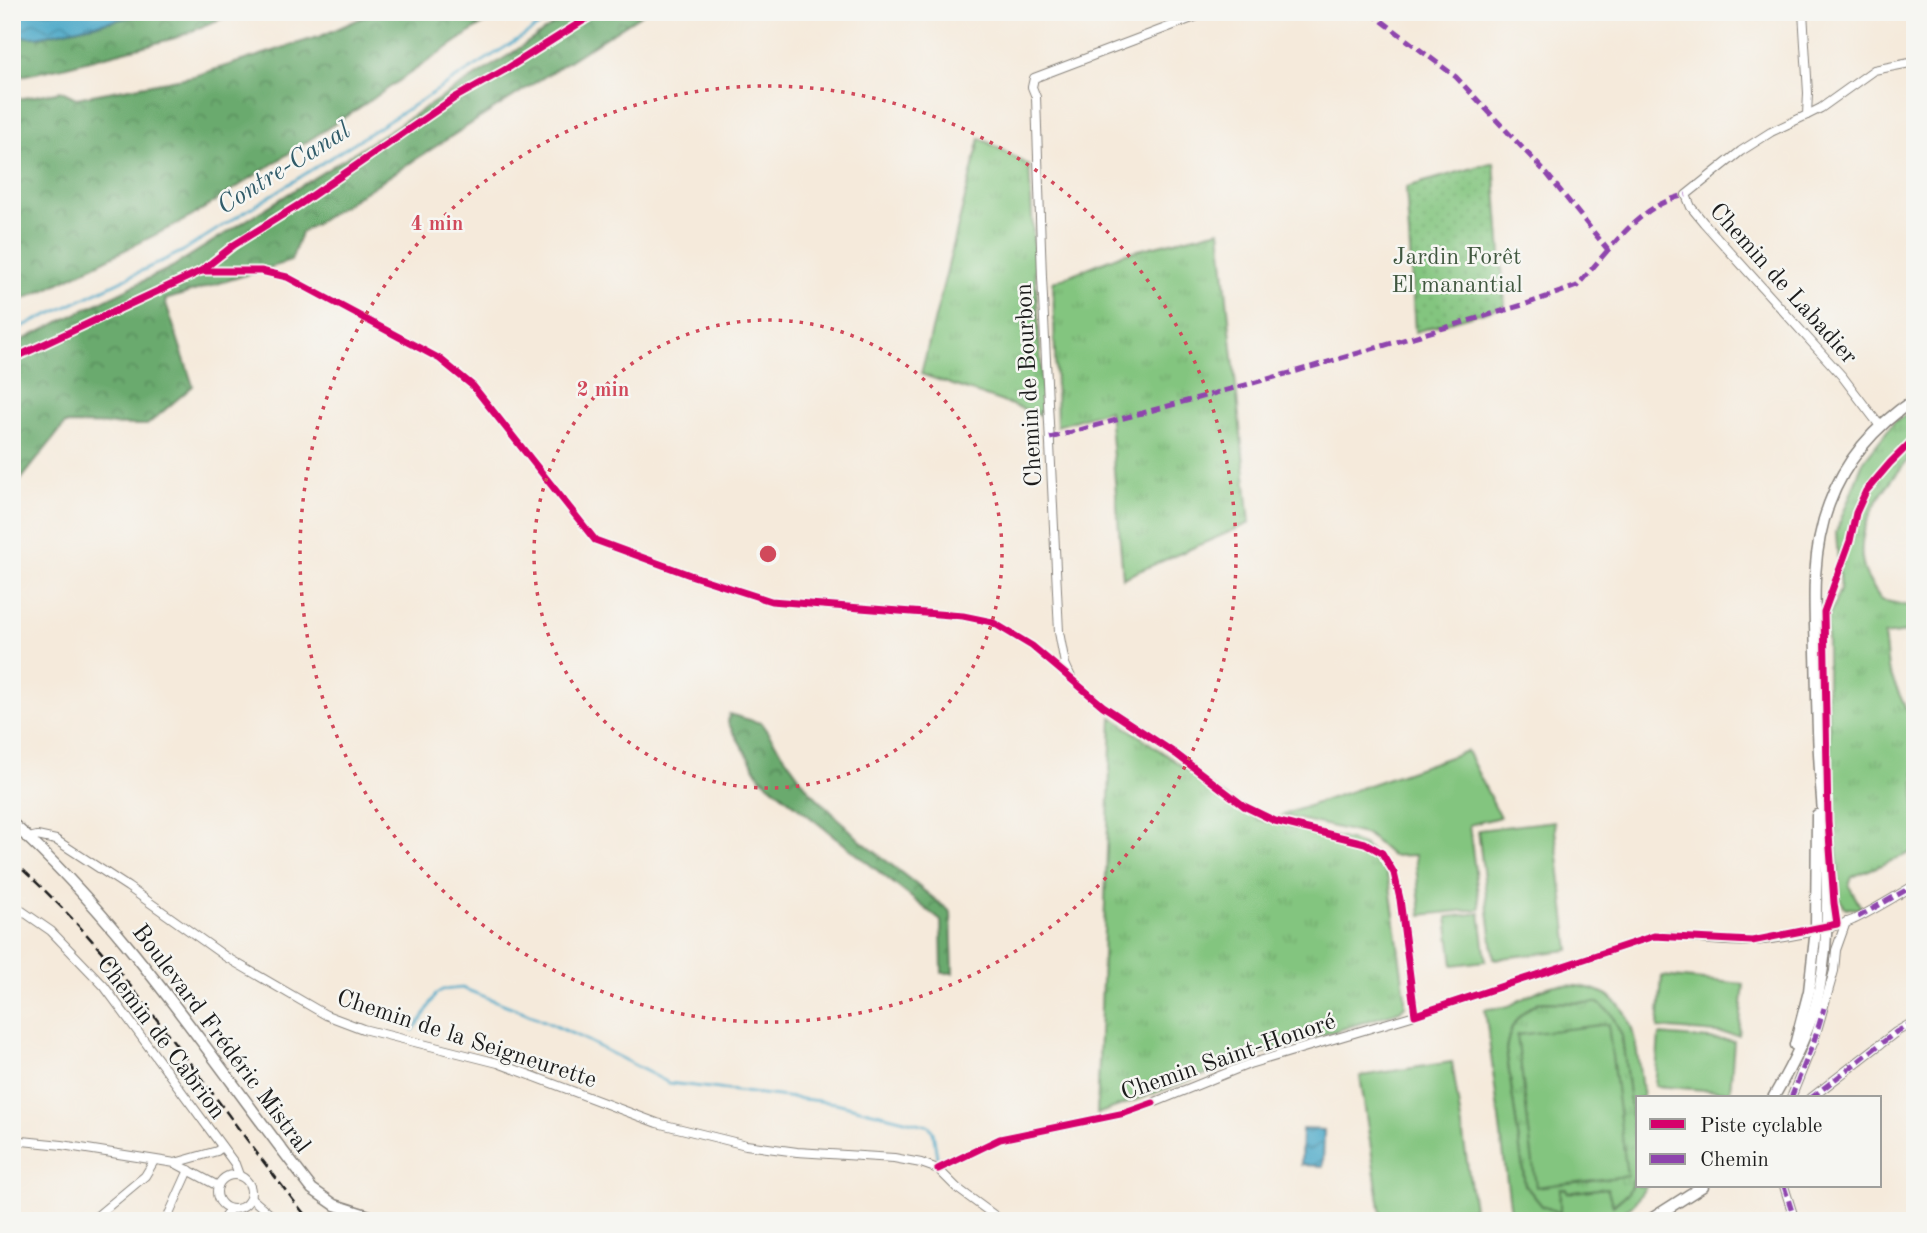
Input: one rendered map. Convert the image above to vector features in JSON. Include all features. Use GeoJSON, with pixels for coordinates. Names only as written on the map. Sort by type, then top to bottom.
{"type":"FeatureCollection","features":[{"type":"Feature","properties":{"kind":"main road"},"geometry":{"type":"LineString","coordinates":[[1774,1096],[1812,1020],[1819,990],[1826,849],[1819,753],[1814,591],[1818,542],[1829,503],[1865,442],[1880,426],[1915,399]]}},
{"type":"Feature","properties":{"kind":"main road","name":"Boulevard Frédéric Mistral"},"geometry":{"type":"LineString","coordinates":[[12,823],[78,890],[148,971],[312,1189],[335,1205],[385,1221]]}},
{"type":"Feature","properties":{"kind":"main road"},"geometry":{"type":"LineString","coordinates":[[1648,1221],[1700,1188]]}},
{"type":"Feature","properties":{"kind":"main road"},"geometry":{"type":"LineString","coordinates":[[1663,1221],[1701,1188]]}},
{"type":"Feature","properties":{"kind":"street","name":"Chemin de Bourbon"},"geometry":{"type":"LineString","coordinates":[[1072,680],[1065,664],[1059,632],[1036,97],[1032,87],[1034,78],[1208,12]]}},
{"type":"Feature","properties":{"kind":"street"},"geometry":{"type":"LineString","coordinates":[[1804,12],[1807,115],[1874,70],[1915,62]]}},
{"type":"Feature","properties":{"kind":"street","name":"Chemin de Labadier"},"geometry":{"type":"LineString","coordinates":[[1807,115],[1771,132],[1741,151],[1686,195],[1691,207],[1704,223],[1842,376],[1880,426]]}},
{"type":"Feature","properties":{"kind":"street"},"geometry":{"type":"LineString","coordinates":[[595,540],[771,601],[963,616],[992,622],[1032,646],[1103,706],[1176,754],[1244,806],[1275,821],[1365,843],[1382,853],[1394,873],[1400,899],[1415,1016]]}},
{"type":"Feature","properties":{"kind":"street","name":"Chemin de la Seigneurette"},"geometry":{"type":"LineString","coordinates":[[29,838],[37,836],[56,840],[128,887],[226,957],[326,1015],[363,1029],[498,1063],[657,1123],[746,1145],[797,1152],[894,1158],[938,1169],[957,1188],[1002,1221]]}},
{"type":"Feature","properties":{"kind":"street","name":"Chemin Saint-Honoré"},"geometry":{"type":"LineString","coordinates":[[938,1169],[1000,1139],[1125,1112],[1249,1064],[1415,1016],[1654,936],[1752,941],[1821,928],[1846,922],[1915,886]]}},
{"type":"Feature","properties":{"kind":"street","name":"Chemin de Cabrion"},"geometry":{"type":"LineString","coordinates":[[12,904],[51,931],[104,986],[235,1164],[239,1175]]}},
{"type":"Feature","properties":{"kind":"street"},"geometry":{"type":"LineString","coordinates":[[1792,1096],[1814,1041],[1834,971],[1836,950],[1846,922]]}},
{"type":"Feature","properties":{"kind":"street"},"geometry":{"type":"LineString","coordinates":[[1814,1096],[1864,1056],[1915,1021]]}},
{"type":"Feature","properties":{"kind":"street"},"geometry":{"type":"LineString","coordinates":[[12,1140],[175,1163],[218,1186]]}},
{"type":"Feature","properties":{"kind":"street"},"geometry":{"type":"LineString","coordinates":[[175,1163],[217,1151],[222,1147]]}},
{"type":"Feature","properties":{"kind":"street"},"geometry":{"type":"LineString","coordinates":[[91,1221],[145,1176],[154,1161]]}},
{"type":"Feature","properties":{"kind":"street"},"geometry":{"type":"LineString","coordinates":[[166,1221],[189,1170]]}},
{"type":"Feature","properties":{"kind":"street"},"geometry":{"type":"LineString","coordinates":[[230,1209],[219,1200],[218,1186],[229,1175],[239,1175],[249,1184],[251,1198],[278,1221]]}},
{"type":"Feature","properties":{"kind":"street"},"geometry":{"type":"LineString","coordinates":[[1785,1188],[1795,1221]]}},
{"type":"Feature","properties":{"kind":"street"},"geometry":{"type":"LineString","coordinates":[[222,1221],[230,1209],[242,1207],[251,1198]]}},
{"type":"Feature","properties":{"kind":"green space"},"geometry":{"type":"Polygon","coordinates":[[[154,12],[237,12],[175,38],[12,78],[12,37],[37,37],[154,12]]]}},
{"type":"Feature","properties":{"kind":"green space"},"geometry":{"type":"Polygon","coordinates":[[[375,12],[500,12],[191,217],[12,304],[12,100],[62,91],[76,98],[194,76],[321,36],[375,12]]]}},
{"type":"Feature","properties":{"kind":"green space"},"geometry":{"type":"Polygon","coordinates":[[[572,12],[645,12],[301,233],[291,261],[165,300],[193,386],[147,425],[65,424],[12,491],[12,345],[172,267],[509,55],[572,12]]]}},
{"type":"Feature","properties":{"kind":"green space"},"geometry":{"type":"Polygon","coordinates":[[[980,138],[1029,165],[1044,416],[921,374],[980,138]]]}},
{"type":"Feature","properties":{"kind":"green space","name":"Jardin Forêt El manantial"},"geometry":{"type":"Polygon","coordinates":[[[1494,162],[1505,306],[1415,332],[1406,187],[1494,162]]]}},
{"type":"Feature","properties":{"kind":"green space"},"geometry":{"type":"Polygon","coordinates":[[[1220,230],[1250,523],[1123,578],[1109,410],[1057,426],[1053,282],[1122,254],[1220,230]]]}},
{"type":"Feature","properties":{"kind":"green space"},"geometry":{"type":"Polygon","coordinates":[[[1915,410],[1915,452],[1892,479],[1873,509],[1862,542],[1862,559],[1867,577],[1881,600],[1915,607],[1915,631],[1884,635],[1888,669],[1915,729],[1915,851],[1852,877],[1849,886],[1862,909],[1845,908],[1840,899],[1827,697],[1827,621],[1840,590],[1836,532],[1863,462],[1895,421],[1915,410]]]}},
{"type":"Feature","properties":{"kind":"green space"},"geometry":{"type":"Polygon","coordinates":[[[729,714],[761,723],[809,790],[860,840],[951,912],[953,973],[942,973],[941,921],[761,778],[728,723],[729,714]]]}},
{"type":"Feature","properties":{"kind":"green space"},"geometry":{"type":"Polygon","coordinates":[[[1112,717],[1259,820],[1349,840],[1365,846],[1377,857],[1384,867],[1390,886],[1405,996],[1405,1006],[1400,1011],[1267,1052],[1097,1114],[1112,717]]]}},
{"type":"Feature","properties":{"kind":"green space"},"geometry":{"type":"Polygon","coordinates":[[[1467,751],[1500,817],[1469,825],[1480,909],[1421,915],[1415,855],[1392,856],[1368,835],[1282,815],[1467,751]]]}},
{"type":"Feature","properties":{"kind":"green space"},"geometry":{"type":"Polygon","coordinates":[[[1554,821],[1569,950],[1494,959],[1478,830],[1554,821]]]}},
{"type":"Feature","properties":{"kind":"green space"},"geometry":{"type":"Polygon","coordinates":[[[1480,913],[1486,961],[1453,965],[1447,917],[1480,913]]]}},
{"type":"Feature","properties":{"kind":"green space"},"geometry":{"type":"Polygon","coordinates":[[[1662,976],[1744,984],[1739,1035],[1658,1028],[1662,976]]]}},
{"type":"Feature","properties":{"kind":"green space"},"geometry":{"type":"Polygon","coordinates":[[[1555,985],[1582,987],[1602,993],[1617,1003],[1627,1016],[1633,1033],[1643,1096],[1636,1096],[1636,1153],[1622,1036],[1611,1013],[1598,1003],[1539,1002],[1525,1010],[1516,1021],[1509,1034],[1506,1050],[1525,1185],[1542,1206],[1560,1213],[1560,1189],[1566,1189],[1567,1193],[1607,1188],[1613,1206],[1628,1193],[1636,1175],[1636,1188],[1645,1188],[1626,1211],[1603,1221],[1545,1221],[1539,1218],[1512,1221],[1485,1009],[1510,1005],[1555,985]]]}},
{"type":"Feature","properties":{"kind":"green space"},"geometry":{"type":"Polygon","coordinates":[[[1539,1002],[1598,1003],[1611,1013],[1622,1036],[1636,1153],[1636,1175],[1628,1193],[1612,1206],[1607,1188],[1566,1193],[1560,1190],[1560,1213],[1542,1206],[1525,1185],[1506,1050],[1509,1034],[1525,1010],[1539,1002]]]}},
{"type":"Feature","properties":{"kind":"green space"},"geometry":{"type":"Polygon","coordinates":[[[1608,1024],[1627,1176],[1536,1187],[1517,1035],[1608,1024]]]}},
{"type":"Feature","properties":{"kind":"green space"},"geometry":{"type":"Polygon","coordinates":[[[1659,1035],[1734,1041],[1730,1092],[1655,1086],[1659,1035]]]}},
{"type":"Feature","properties":{"kind":"green space"},"geometry":{"type":"Polygon","coordinates":[[[1452,1062],[1474,1208],[1382,1221],[1360,1076],[1452,1062]]]}},
{"type":"Feature","properties":{"kind":"water"},"geometry":{"type":"Polygon","coordinates":[[[12,12],[154,12],[37,37],[12,37],[12,12]]]}},
{"type":"Feature","properties":{"kind":"water"},"geometry":{"type":"Polygon","coordinates":[[[1302,1129],[1324,1130],[1323,1166],[1301,1165],[1302,1129]]]}},
{"type":"Feature","properties":{"kind":"waterway","name":"Contre-Canal"},"geometry":{"type":"LineString","coordinates":[[12,331],[183,251],[561,12]]}},
{"type":"Feature","properties":{"kind":"waterway"},"geometry":{"type":"LineString","coordinates":[[413,1030],[436,994],[442,990],[462,988],[582,1038],[669,1083],[836,1103],[929,1126],[933,1132],[937,1157]]}},
{"type":"Feature","properties":{"kind":"railway"},"geometry":{"type":"LineString","coordinates":[[12,860],[54,900],[132,988],[310,1221]]}},
{"type":"Feature","properties":{"kind":"marked path"},"geometry":{"type":"LineString","coordinates":[[1370,12],[1456,77],[1547,174],[1608,250],[1633,223],[1652,209],[1686,195]]}},
{"type":"Feature","properties":{"kind":"marked path"},"geometry":{"type":"LineString","coordinates":[[1050,438],[1297,371],[1526,304],[1577,286],[1608,250]]}},
{"type":"Feature","properties":{"kind":"marked path"},"geometry":{"type":"LineString","coordinates":[[1858,917],[1915,885]]}},
{"type":"Feature","properties":{"kind":"marked path"},"geometry":{"type":"LineString","coordinates":[[1792,1096],[1824,1008]]}},
{"type":"Feature","properties":{"kind":"marked path"},"geometry":{"type":"LineString","coordinates":[[1814,1096],[1896,1032],[1915,1021]]}},
{"type":"Feature","properties":{"kind":"marked path"},"geometry":{"type":"LineString","coordinates":[[1785,1188],[1795,1221]]}},
{"type":"Feature","properties":{"kind":"cycle path"},"geometry":{"type":"LineString","coordinates":[[12,359],[201,271],[234,245],[300,204],[456,97],[597,12]]}},
{"type":"Feature","properties":{"kind":"cycle path"},"geometry":{"type":"LineString","coordinates":[[201,271],[261,271],[287,277],[440,359],[473,386],[595,540],[771,601],[963,616],[992,622],[1032,646],[1103,706],[1176,754],[1244,806],[1275,821],[1365,843],[1382,853],[1394,873],[1400,899],[1415,1015],[1654,936],[1752,941],[1837,924],[1828,821],[1824,612],[1850,541],[1856,513],[1866,491],[1915,438]]}},
{"type":"Feature","properties":{"kind":"cycle path"},"geometry":{"type":"LineString","coordinates":[[938,1169],[1000,1139],[1125,1113],[1153,1103]]}}]}
